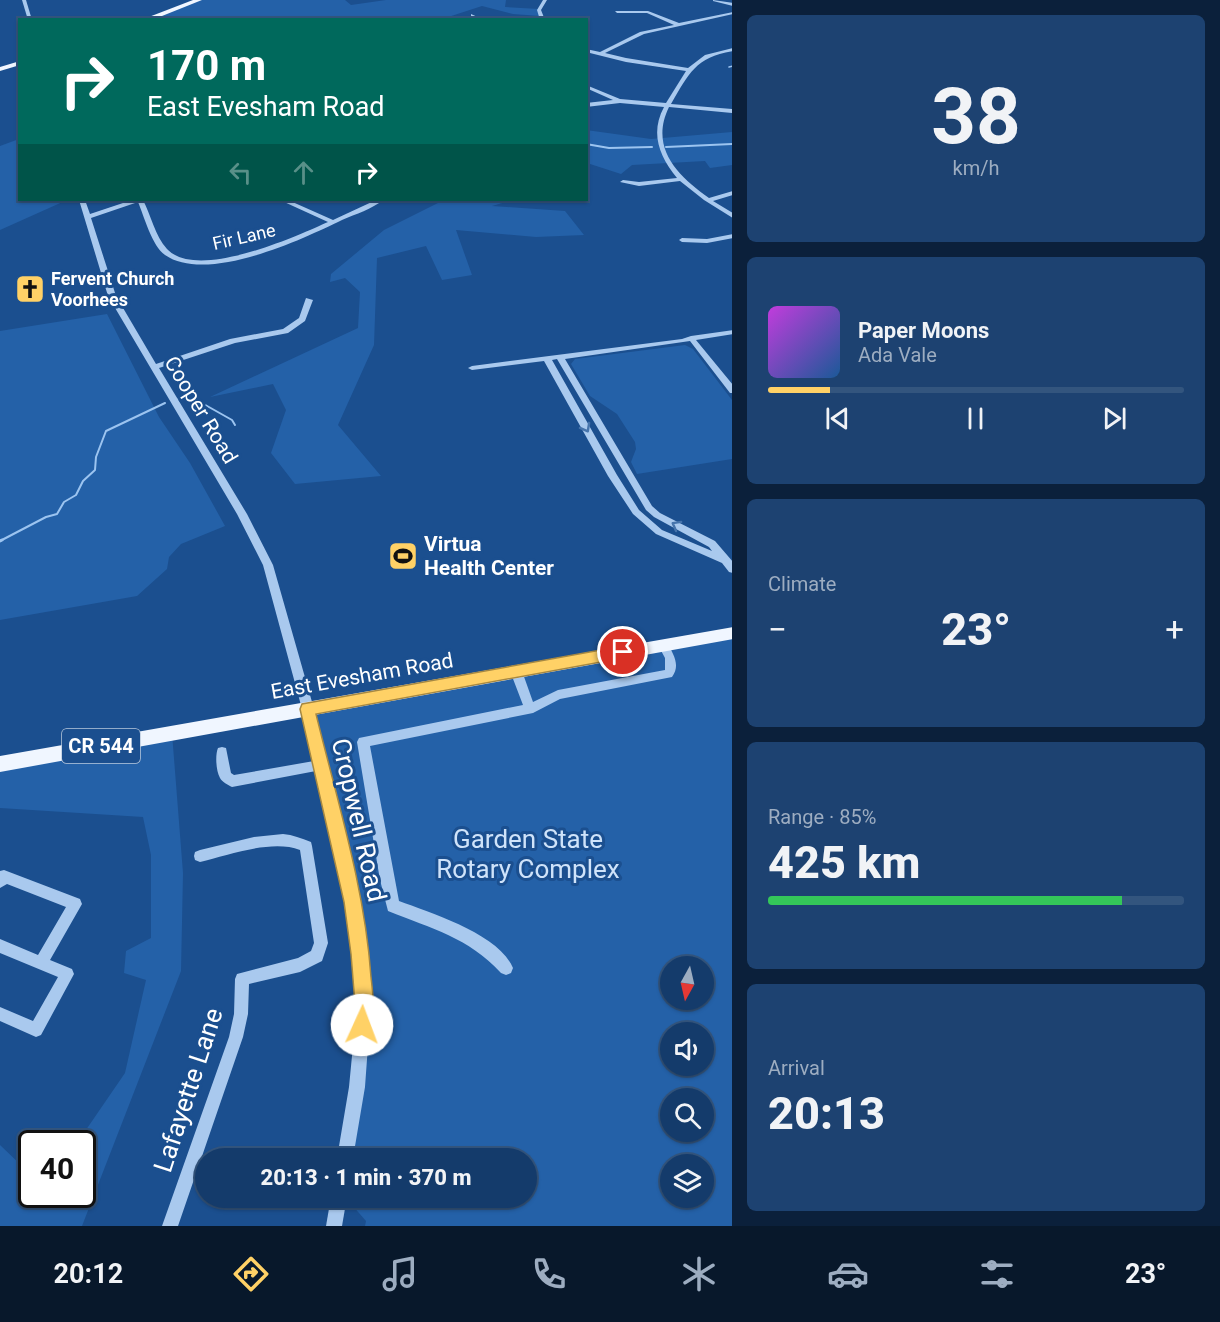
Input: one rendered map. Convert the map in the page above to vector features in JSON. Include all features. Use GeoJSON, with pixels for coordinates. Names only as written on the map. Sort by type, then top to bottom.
{"type":"FeatureCollection","features":[{"type":"Feature","properties":{"kind":"main road"},"geometry":{"type":"LineString","coordinates":[[150,18],[199,0]]}},
{"type":"Feature","properties":{"kind":"main road"},"geometry":{"type":"LineString","coordinates":[[0,69],[18,64]]}},
{"type":"Feature","properties":{"kind":"main road","name":"East Evesham Road"},"geometry":{"type":"LineString","coordinates":[[0,764],[732,633]]}},
{"type":"Feature","properties":{"kind":"street"},"geometry":{"type":"LineString","coordinates":[[24,0],[29,18]]}},
{"type":"Feature","properties":{"kind":"street"},"geometry":{"type":"LineString","coordinates":[[542,18],[539,10],[545,0]]}},
{"type":"Feature","properties":{"kind":"street"},"geometry":{"type":"LineString","coordinates":[[715,0],[732,5]]}},
{"type":"Feature","properties":{"kind":"street"},"geometry":{"type":"LineString","coordinates":[[617,12],[648,12],[678,24]]}},
{"type":"Feature","properties":{"kind":"street"},"geometry":{"type":"LineString","coordinates":[[600,54],[642,33],[732,13]]}},
{"type":"Feature","properties":{"kind":"street"},"geometry":{"type":"LineString","coordinates":[[473,15],[478,18]]}},
{"type":"Feature","properties":{"kind":"street"},"geometry":{"type":"LineString","coordinates":[[732,49],[704,56],[695,62],[667,106],[659,133],[666,159],[681,179],[732,216]]}},
{"type":"Feature","properties":{"kind":"street"},"geometry":{"type":"LineString","coordinates":[[588,51],[689,70]]}},
{"type":"Feature","properties":{"kind":"street"},"geometry":{"type":"LineString","coordinates":[[588,87],[620,101]]}},
{"type":"Feature","properties":{"kind":"street"},"geometry":{"type":"LineString","coordinates":[[588,105],[620,101],[732,111]]}},
{"type":"Feature","properties":{"kind":"street"},"geometry":{"type":"LineString","coordinates":[[623,182],[639,184],[681,179]]}},
{"type":"Feature","properties":{"kind":"street"},"geometry":{"type":"LineString","coordinates":[[709,200],[732,193]]}},
{"type":"Feature","properties":{"kind":"street","name":"Cooper Road"},"geometry":{"type":"LineString","coordinates":[[82,201],[112,296],[242,514],[263,555],[288,639]]}},
{"type":"Feature","properties":{"kind":"street"},"geometry":{"type":"LineString","coordinates":[[88,217],[135,201]]}},
{"type":"Feature","properties":{"kind":"street","name":"Fir Lane"},"geometry":{"type":"LineString","coordinates":[[139,201],[166,252],[188,260],[224,260],[275,248],[379,201]]}},
{"type":"Feature","properties":{"kind":"street"},"geometry":{"type":"LineString","coordinates":[[286,201],[333,222]]}},
{"type":"Feature","properties":{"kind":"street"},"geometry":{"type":"LineString","coordinates":[[682,240],[707,241],[732,236]]}},
{"type":"Feature","properties":{"kind":"street"},"geometry":{"type":"LineString","coordinates":[[154,367],[233,341],[285,331],[302,319],[309,300]]}},
{"type":"Feature","properties":{"kind":"street"},"geometry":{"type":"LineString","coordinates":[[472,368],[683,341],[732,332]]}},
{"type":"Feature","properties":{"kind":"street"},"geometry":{"type":"LineString","coordinates":[[691,338],[732,391]]}},
{"type":"Feature","properties":{"kind":"street"},"geometry":{"type":"LineString","coordinates":[[560,357],[649,508],[657,515],[712,544],[732,569]]}},
{"type":"Feature","properties":{"kind":"street"},"geometry":{"type":"LineString","coordinates":[[547,359],[600,454],[636,512],[672,539],[722,559]]}},
{"type":"Feature","properties":{"kind":"street"},"geometry":{"type":"LineString","coordinates":[[571,402],[584,400]]}},
{"type":"Feature","properties":{"kind":"street"},"geometry":{"type":"LineString","coordinates":[[600,454],[615,452]]}},
{"type":"Feature","properties":{"kind":"street","name":"Cropwell Road"},"geometry":{"type":"LineString","coordinates":[[288,639],[321,765],[352,902],[360,954],[364,998],[357,1087],[347,1148]]}},
{"type":"Feature","properties":{"kind":"street"},"geometry":{"type":"LineString","coordinates":[[506,968],[496,956],[475,939],[393,906],[363,742],[530,708],[558,695],[668,674],[671,670],[670,658],[663,645]]}},
{"type":"Feature","properties":{"kind":"street"},"geometry":{"type":"LineString","coordinates":[[516,671],[530,708]]}},
{"type":"Feature","properties":{"kind":"street"},"geometry":{"type":"LineString","coordinates":[[222,752],[224,774],[232,781],[321,765]]}},
{"type":"Feature","properties":{"kind":"street","name":"Lafayette Lane"},"geometry":{"type":"LineString","coordinates":[[170,1226],[236,1037],[241,1014],[242,979],[300,965],[317,956],[321,943],[306,846],[297,841],[283,839],[200,856]]}},
{"type":"Feature","properties":{"kind":"street"},"geometry":{"type":"LineString","coordinates":[[0,882],[4,876],[75,904],[41,963]]}},
{"type":"Feature","properties":{"kind":"street"},"geometry":{"type":"LineString","coordinates":[[0,946],[68,974],[36,1030],[0,1014]]}},
{"type":"Feature","properties":{"kind":"street"},"geometry":{"type":"LineString","coordinates":[[334,1226],[337,1208]]}},
{"type":"Feature","properties":{"kind":"green space"},"geometry":{"type":"Polygon","coordinates":[[[201,0],[345,0],[351,5],[386,0],[506,0],[505,7],[539,9],[540,16],[513,14],[482,6],[445,18],[150,18],[201,0]]]}},
{"type":"Feature","properties":{"kind":"green space"},"geometry":{"type":"Polygon","coordinates":[[[588,130],[651,139],[732,132],[732,165],[710,168],[705,161],[632,165],[621,174],[588,163],[588,130]]]}},
{"type":"Feature","properties":{"kind":"green space"},"geometry":{"type":"Polygon","coordinates":[[[18,139],[18,201],[65,201],[0,230],[0,146],[18,139]]]}},
{"type":"Feature","properties":{"kind":"green space"},"geometry":{"type":"Polygon","coordinates":[[[442,201],[510,201],[492,206],[565,211],[584,235],[536,237],[456,230],[472,275],[442,280],[426,246],[377,258],[374,345],[338,425],[381,476],[295,484],[271,453],[286,410],[273,384],[210,397],[358,328],[360,292],[345,278],[330,282],[331,274],[384,230],[442,201]]]}},
{"type":"Feature","properties":{"kind":"green space"},"geometry":{"type":"Polygon","coordinates":[[[107,314],[159,417],[190,463],[225,526],[181,544],[169,557],[167,569],[137,596],[0,620],[0,331],[107,314]]]}},
{"type":"Feature","properties":{"kind":"green space"},"geometry":{"type":"Polygon","coordinates":[[[685,345],[693,349],[732,400],[732,459],[637,474],[631,462],[636,449],[635,442],[617,414],[590,396],[571,364],[575,359],[685,345]]]}},
{"type":"Feature","properties":{"kind":"green space","name":"Garden State Rotary Complex"},"geometry":{"type":"Polygon","coordinates":[[[732,633],[732,1226],[365,1226],[366,1221],[355,1208],[537,1208],[537,1148],[347,1148],[357,1087],[360,954],[308,709],[732,633]]]}},
{"type":"Feature","properties":{"kind":"green space"},"geometry":{"type":"Polygon","coordinates":[[[172,733],[183,873],[181,971],[96,1190],[96,1130],[86,1130],[125,1073],[146,980],[124,973],[126,951],[151,938],[151,855],[143,817],[0,808],[0,764],[172,733]]]}},
{"type":"Feature","properties":{"kind":"green space"},"geometry":{"type":"Polygon","coordinates":[[[0,1145],[18,1162],[18,1208],[89,1208],[82,1226],[0,1226],[0,1145]]]}},
{"type":"Feature","properties":{"kind":"waterway"},"geometry":{"type":"LineString","coordinates":[[588,144],[609,148],[652,147]]}},
{"type":"Feature","properties":{"kind":"waterway"},"geometry":{"type":"LineString","coordinates":[[666,147],[732,144]]}},
{"type":"Feature","properties":{"kind":"waterway"},"geometry":{"type":"LineString","coordinates":[[177,399],[200,402],[232,420],[235,425]]}},
{"type":"Feature","properties":{"kind":"waterway"},"geometry":{"type":"LineString","coordinates":[[2,540],[0,541],[46,517],[57,514],[64,502],[76,495],[83,481],[95,470],[96,457],[106,431],[165,403]]}},
{"type":"Feature","properties":{"kind":"place","name":"Fervent Church Voorhees"},"geometry":{"type":"Point","coordinates":[30,289]}},
{"type":"Feature","properties":{"kind":"place","name":"Virtua Health Center"},"geometry":{"type":"Point","coordinates":[403,556]}},
{"type":"Feature","properties":{"kind":"route"},"geometry":{"type":"LineString","coordinates":[[362,1025],[364,1004],[360,954],[352,902],[308,709],[623,652]]}}]}
